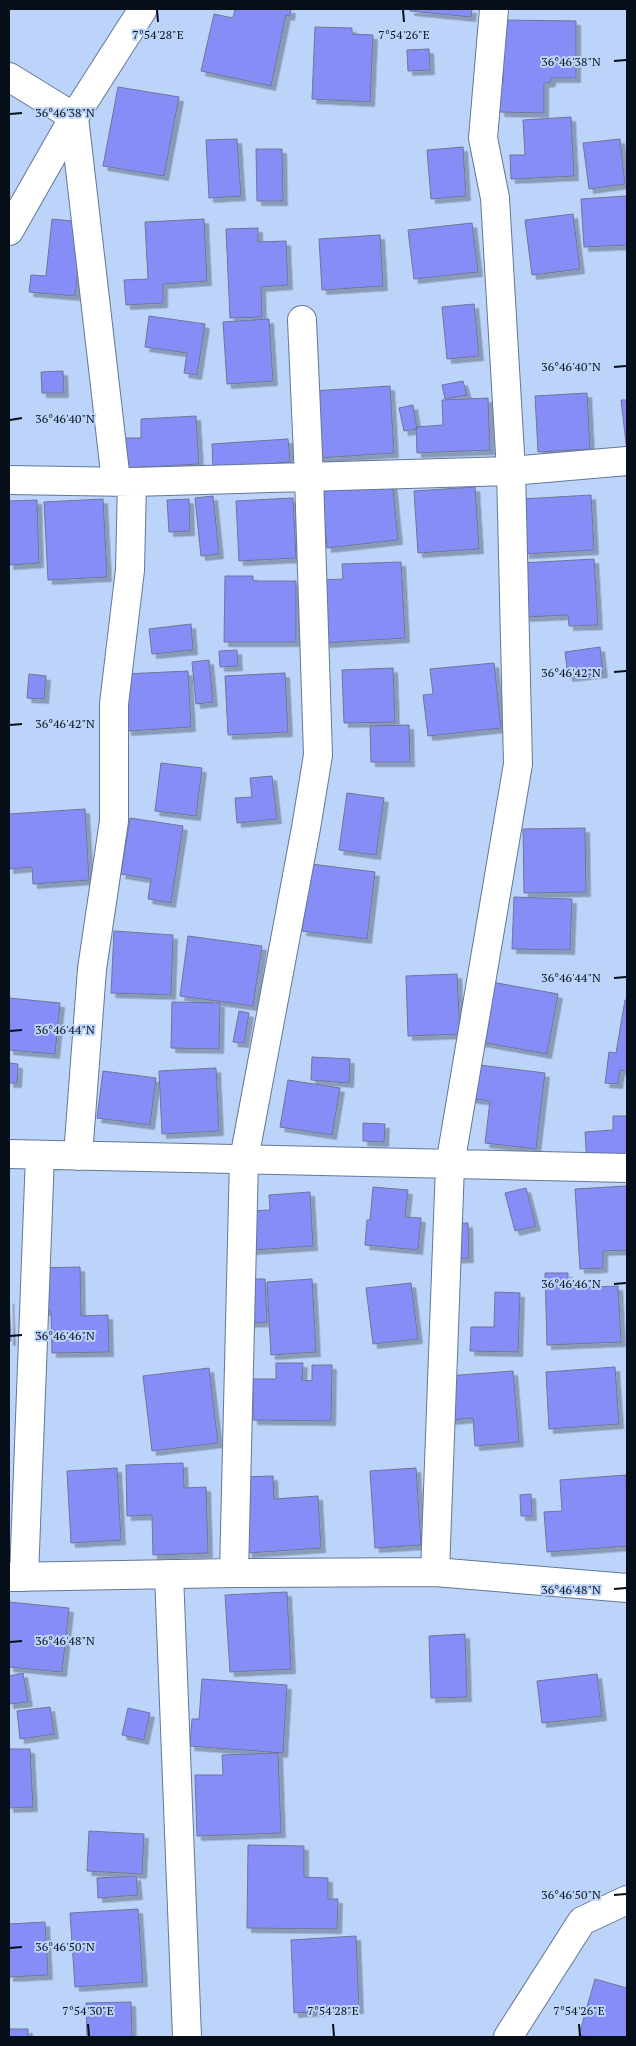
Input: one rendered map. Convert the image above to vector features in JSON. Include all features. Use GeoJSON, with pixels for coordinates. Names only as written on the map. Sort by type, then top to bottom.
{"type":"FeatureCollection","features":[{"type":"Feature","properties":{"kind":"street"},"geometry":{"type":"LineString","coordinates":[[9,231],[74,117],[143,9]]}},
{"type":"Feature","properties":{"kind":"street"},"geometry":{"type":"LineString","coordinates":[[435,1572],[450,1165],[518,764],[511,471],[495,198],[484,138],[494,9]]}},
{"type":"Feature","properties":{"kind":"street"},"geometry":{"type":"LineString","coordinates":[[9,77],[74,117]]}},
{"type":"Feature","properties":{"kind":"street"},"geometry":{"type":"LineString","coordinates":[[74,117],[124,482],[130,570],[114,704],[114,822],[92,969],[78,1156]]}},
{"type":"Feature","properties":{"kind":"street"},"geometry":{"type":"LineString","coordinates":[[234,1573],[244,1159],[318,755],[310,477],[302,320]]}},
{"type":"Feature","properties":{"kind":"street"},"geometry":{"type":"LineString","coordinates":[[9,480],[124,482],[511,471],[627,461]]}},
{"type":"Feature","properties":{"kind":"street"},"geometry":{"type":"LineString","coordinates":[[9,1154],[627,1168]]}},
{"type":"Feature","properties":{"kind":"street"},"geometry":{"type":"LineString","coordinates":[[40,1155],[16,1577],[435,1572],[627,1588]]}},
{"type":"Feature","properties":{"kind":"street"},"geometry":{"type":"LineString","coordinates":[[169,1574],[187,2037]]}},
{"type":"Feature","properties":{"kind":"street"},"geometry":{"type":"LineString","coordinates":[[508,2037],[582,1921],[627,1900]]}},
{"type":"Feature","properties":{"kind":"building"},"geometry":{"type":"Polygon","coordinates":[[[235,9],[291,9],[290,16],[286,15],[271,86],[201,71],[214,14],[233,18],[235,9]]]}},
{"type":"Feature","properties":{"kind":"building"},"geometry":{"type":"Polygon","coordinates":[[[410,9],[472,9],[471,17],[410,11],[410,9]]]}},
{"type":"Feature","properties":{"kind":"building"},"geometry":{"type":"Polygon","coordinates":[[[504,20],[576,21],[576,78],[551,78],[551,82],[544,83],[544,113],[500,112],[500,83],[503,83],[504,20]]]}},
{"type":"Feature","properties":{"kind":"building"},"geometry":{"type":"Polygon","coordinates":[[[315,27],[352,28],[352,34],[373,35],[370,102],[312,99],[315,27]]]}},
{"type":"Feature","properties":{"kind":"building"},"geometry":{"type":"Polygon","coordinates":[[[429,49],[430,70],[408,71],[407,50],[429,49]]]}},
{"type":"Feature","properties":{"kind":"building"},"geometry":{"type":"Polygon","coordinates":[[[118,87],[179,97],[164,176],[103,166],[118,87]]]}},
{"type":"Feature","properties":{"kind":"building"},"geometry":{"type":"Polygon","coordinates":[[[571,117],[574,176],[511,179],[510,155],[525,155],[523,120],[571,117]]]}},
{"type":"Feature","properties":{"kind":"building"},"geometry":{"type":"Polygon","coordinates":[[[237,139],[241,196],[209,198],[206,140],[237,139]]]}},
{"type":"Feature","properties":{"kind":"building"},"geometry":{"type":"Polygon","coordinates":[[[620,139],[625,184],[589,189],[583,143],[620,139]]]}},
{"type":"Feature","properties":{"kind":"building"},"geometry":{"type":"Polygon","coordinates":[[[463,147],[466,196],[431,199],[427,150],[463,147]]]}},
{"type":"Feature","properties":{"kind":"building"},"geometry":{"type":"Polygon","coordinates":[[[256,149],[282,149],[283,201],[257,201],[256,149]]]}},
{"type":"Feature","properties":{"kind":"building"},"geometry":{"type":"Polygon","coordinates":[[[626,196],[627,245],[584,247],[581,199],[626,196]]]}},
{"type":"Feature","properties":{"kind":"building"},"geometry":{"type":"Polygon","coordinates":[[[573,214],[580,269],[532,275],[525,220],[573,214]]]}},
{"type":"Feature","properties":{"kind":"building"},"geometry":{"type":"Polygon","coordinates":[[[52,219],[83,222],[75,296],[29,292],[31,275],[46,276],[52,219]]]}},
{"type":"Feature","properties":{"kind":"building"},"geometry":{"type":"Polygon","coordinates":[[[204,219],[207,281],[163,284],[163,303],[126,305],[124,280],[148,279],[145,222],[204,219]]]}},
{"type":"Feature","properties":{"kind":"building"},"geometry":{"type":"Polygon","coordinates":[[[472,223],[478,272],[414,279],[408,230],[472,223]]]}},
{"type":"Feature","properties":{"kind":"building"},"geometry":{"type":"Polygon","coordinates":[[[258,228],[258,242],[286,241],[288,285],[261,287],[262,317],[230,318],[226,229],[258,228]]]}},
{"type":"Feature","properties":{"kind":"building"},"geometry":{"type":"Polygon","coordinates":[[[380,235],[383,286],[322,290],[319,239],[380,235]]]}},
{"type":"Feature","properties":{"kind":"building"},"geometry":{"type":"Polygon","coordinates":[[[474,304],[479,356],[447,359],[442,307],[474,304]]]}},
{"type":"Feature","properties":{"kind":"building"},"geometry":{"type":"Polygon","coordinates":[[[149,316],[205,324],[197,375],[184,373],[187,353],[145,347],[149,316]]]}},
{"type":"Feature","properties":{"kind":"building"},"geometry":{"type":"Polygon","coordinates":[[[269,319],[273,381],[227,384],[223,322],[269,319]]]}},
{"type":"Feature","properties":{"kind":"building"},"geometry":{"type":"Polygon","coordinates":[[[63,371],[64,393],[42,393],[41,372],[63,371]]]}},
{"type":"Feature","properties":{"kind":"building"},"geometry":{"type":"Polygon","coordinates":[[[463,381],[467,395],[445,399],[442,385],[463,381]]]}},
{"type":"Feature","properties":{"kind":"building"},"geometry":{"type":"Polygon","coordinates":[[[390,386],[394,453],[318,458],[313,391],[390,386]]]}},
{"type":"Feature","properties":{"kind":"building"},"geometry":{"type":"Polygon","coordinates":[[[587,393],[590,449],[538,452],[535,396],[587,393]]]}},
{"type":"Feature","properties":{"kind":"building"},"geometry":{"type":"Polygon","coordinates":[[[488,398],[490,450],[417,453],[416,427],[443,425],[442,400],[488,398]]]}},
{"type":"Feature","properties":{"kind":"building"},"geometry":{"type":"Polygon","coordinates":[[[621,400],[627,400],[627,452],[621,400]]]}},
{"type":"Feature","properties":{"kind":"building"},"geometry":{"type":"Polygon","coordinates":[[[413,405],[417,429],[404,431],[399,408],[413,405]]]}},
{"type":"Feature","properties":{"kind":"building"},"geometry":{"type":"Polygon","coordinates":[[[196,416],[199,464],[124,468],[123,438],[141,438],[141,419],[196,416]]]}},
{"type":"Feature","properties":{"kind":"building"},"geometry":{"type":"Polygon","coordinates":[[[288,439],[290,462],[213,468],[212,444],[288,439]]]}},
{"type":"Feature","properties":{"kind":"building"},"geometry":{"type":"Polygon","coordinates":[[[392,480],[398,540],[327,548],[321,488],[392,480]]]}},
{"type":"Feature","properties":{"kind":"building"},"geometry":{"type":"Polygon","coordinates":[[[475,487],[479,549],[418,553],[414,491],[475,487]]]}},
{"type":"Feature","properties":{"kind":"building"},"geometry":{"type":"Polygon","coordinates":[[[591,495],[594,550],[525,554],[522,499],[591,495]]]}},
{"type":"Feature","properties":{"kind":"building"},"geometry":{"type":"Polygon","coordinates":[[[213,496],[219,554],[201,556],[195,498],[213,496]]]}},
{"type":"Feature","properties":{"kind":"building"},"geometry":{"type":"Polygon","coordinates":[[[293,498],[296,558],[239,561],[236,501],[293,498]]]}},
{"type":"Feature","properties":{"kind":"building"},"geometry":{"type":"Polygon","coordinates":[[[103,499],[107,577],[48,580],[44,502],[103,499]]]}},
{"type":"Feature","properties":{"kind":"building"},"geometry":{"type":"Polygon","coordinates":[[[189,499],[190,531],[169,532],[167,500],[189,499]]]}},
{"type":"Feature","properties":{"kind":"building"},"geometry":{"type":"Polygon","coordinates":[[[37,500],[39,563],[9,565],[9,501],[37,500]]]}},
{"type":"Feature","properties":{"kind":"building"},"geometry":{"type":"Polygon","coordinates":[[[594,559],[598,625],[569,626],[568,615],[525,617],[522,563],[594,559]]]}},
{"type":"Feature","properties":{"kind":"building"},"geometry":{"type":"Polygon","coordinates":[[[401,562],[405,638],[325,643],[322,580],[343,579],[342,564],[401,562]]]}},
{"type":"Feature","properties":{"kind":"building"},"geometry":{"type":"Polygon","coordinates":[[[225,576],[253,576],[253,581],[296,581],[296,642],[224,642],[225,576]]]}},
{"type":"Feature","properties":{"kind":"building"},"geometry":{"type":"Polygon","coordinates":[[[191,624],[193,650],[152,654],[149,629],[191,624]]]}},
{"type":"Feature","properties":{"kind":"building"},"geometry":{"type":"Polygon","coordinates":[[[600,647],[603,673],[568,677],[565,652],[600,647]]]}},
{"type":"Feature","properties":{"kind":"building"},"geometry":{"type":"Polygon","coordinates":[[[237,650],[238,666],[220,667],[219,651],[237,650]]]}},
{"type":"Feature","properties":{"kind":"building"},"geometry":{"type":"Polygon","coordinates":[[[209,660],[213,702],[196,704],[192,662],[209,660]]]}},
{"type":"Feature","properties":{"kind":"building"},"geometry":{"type":"Polygon","coordinates":[[[494,663],[501,728],[428,736],[423,695],[433,694],[430,669],[494,663]]]}},
{"type":"Feature","properties":{"kind":"building"},"geometry":{"type":"Polygon","coordinates":[[[393,668],[395,722],[344,723],[342,670],[393,668]]]}},
{"type":"Feature","properties":{"kind":"building"},"geometry":{"type":"Polygon","coordinates":[[[188,671],[191,727],[127,731],[124,674],[188,671]]]}},
{"type":"Feature","properties":{"kind":"building"},"geometry":{"type":"Polygon","coordinates":[[[285,673],[288,732],[228,735],[225,676],[285,673]]]}},
{"type":"Feature","properties":{"kind":"building"},"geometry":{"type":"Polygon","coordinates":[[[29,674],[46,676],[44,699],[27,698],[29,674]]]}},
{"type":"Feature","properties":{"kind":"building"},"geometry":{"type":"Polygon","coordinates":[[[409,725],[410,762],[371,762],[370,726],[409,725]]]}},
{"type":"Feature","properties":{"kind":"building"},"geometry":{"type":"Polygon","coordinates":[[[161,763],[202,768],[196,816],[155,811],[161,763]]]}},
{"type":"Feature","properties":{"kind":"building"},"geometry":{"type":"Polygon","coordinates":[[[272,776],[277,819],[237,823],[235,798],[252,797],[250,778],[272,776]]]}},
{"type":"Feature","properties":{"kind":"building"},"geometry":{"type":"Polygon","coordinates":[[[347,793],[384,798],[376,855],[339,850],[347,793]]]}},
{"type":"Feature","properties":{"kind":"building"},"geometry":{"type":"Polygon","coordinates":[[[85,809],[89,880],[33,884],[32,867],[9,869],[9,814],[85,809]]]}},
{"type":"Feature","properties":{"kind":"building"},"geometry":{"type":"Polygon","coordinates":[[[130,818],[183,826],[171,903],[148,899],[151,879],[121,874],[130,818]]]}},
{"type":"Feature","properties":{"kind":"building"},"geometry":{"type":"Polygon","coordinates":[[[585,828],[586,892],[524,893],[523,829],[585,828]]]}},
{"type":"Feature","properties":{"kind":"building"},"geometry":{"type":"Polygon","coordinates":[[[311,864],[375,872],[367,939],[302,931],[311,864]]]}},
{"type":"Feature","properties":{"kind":"building"},"geometry":{"type":"Polygon","coordinates":[[[514,897],[572,899],[570,950],[512,949],[514,897]]]}},
{"type":"Feature","properties":{"kind":"building"},"geometry":{"type":"Polygon","coordinates":[[[114,931],[173,935],[171,995],[111,993],[114,931]]]}},
{"type":"Feature","properties":{"kind":"building"},"geometry":{"type":"Polygon","coordinates":[[[188,936],[262,946],[253,1006],[180,996],[188,936]]]}},
{"type":"Feature","properties":{"kind":"building"},"geometry":{"type":"Polygon","coordinates":[[[457,974],[460,1034],[408,1036],[406,976],[457,974]]]}},
{"type":"Feature","properties":{"kind":"building"},"geometry":{"type":"Polygon","coordinates":[[[486,981],[558,994],[547,1054],[475,1041],[486,981]]]}},
{"type":"Feature","properties":{"kind":"building"},"geometry":{"type":"Polygon","coordinates":[[[9,998],[60,1003],[55,1054],[9,1050],[9,998]]]}},
{"type":"Feature","properties":{"kind":"building"},"geometry":{"type":"Polygon","coordinates":[[[625,1000],[627,1000],[627,1071],[620,1070],[618,1084],[605,1083],[609,1052],[616,1053],[625,1000]]]}},
{"type":"Feature","properties":{"kind":"building"},"geometry":{"type":"Polygon","coordinates":[[[172,1002],[220,1003],[219,1049],[171,1048],[172,1002]]]}},
{"type":"Feature","properties":{"kind":"building"},"geometry":{"type":"Polygon","coordinates":[[[239,1011],[249,1013],[244,1043],[233,1042],[239,1011]]]}},
{"type":"Feature","properties":{"kind":"building"},"geometry":{"type":"Polygon","coordinates":[[[312,1057],[350,1059],[349,1083],[311,1080],[312,1057]]]}},
{"type":"Feature","properties":{"kind":"building"},"geometry":{"type":"Polygon","coordinates":[[[9,1063],[18,1064],[17,1083],[9,1083],[9,1063]]]}},
{"type":"Feature","properties":{"kind":"building"},"geometry":{"type":"Polygon","coordinates":[[[471,1064],[545,1073],[536,1149],[485,1143],[490,1101],[466,1098],[471,1064]]]}},
{"type":"Feature","properties":{"kind":"building"},"geometry":{"type":"Polygon","coordinates":[[[216,1068],[219,1131],[162,1134],[159,1071],[216,1068]]]}},
{"type":"Feature","properties":{"kind":"building"},"geometry":{"type":"Polygon","coordinates":[[[103,1071],[156,1078],[150,1125],[97,1118],[103,1071]]]}},
{"type":"Feature","properties":{"kind":"building"},"geometry":{"type":"Polygon","coordinates":[[[288,1080],[340,1088],[332,1135],[280,1127],[288,1080]]]}},
{"type":"Feature","properties":{"kind":"building"},"geometry":{"type":"Polygon","coordinates":[[[613,1116],[627,1116],[627,1162],[587,1164],[585,1132],[613,1130],[613,1116]]]}},
{"type":"Feature","properties":{"kind":"building"},"geometry":{"type":"Polygon","coordinates":[[[363,1123],[385,1124],[384,1142],[363,1141],[363,1123]]]}},
{"type":"Feature","properties":{"kind":"building"},"geometry":{"type":"Polygon","coordinates":[[[627,1186],[627,1250],[603,1251],[603,1268],[580,1269],[575,1189],[627,1186]]]}},
{"type":"Feature","properties":{"kind":"building"},"geometry":{"type":"Polygon","coordinates":[[[373,1187],[408,1190],[405,1217],[421,1218],[418,1250],[365,1245],[367,1220],[370,1220],[373,1187]]]}},
{"type":"Feature","properties":{"kind":"building"},"geometry":{"type":"Polygon","coordinates":[[[526,1188],[536,1226],[515,1231],[505,1193],[526,1188]]]}},
{"type":"Feature","properties":{"kind":"building"},"geometry":{"type":"Polygon","coordinates":[[[310,1192],[313,1246],[252,1250],[250,1211],[270,1210],[269,1195],[310,1192]]]}},
{"type":"Feature","properties":{"kind":"building"},"geometry":{"type":"Polygon","coordinates":[[[468,1223],[469,1258],[447,1259],[445,1224],[468,1223]]]}},
{"type":"Feature","properties":{"kind":"building"},"geometry":{"type":"Polygon","coordinates":[[[80,1267],[81,1316],[108,1315],[109,1352],[52,1353],[51,1311],[37,1311],[36,1268],[80,1267]]]}},
{"type":"Feature","properties":{"kind":"building"},"geometry":{"type":"Polygon","coordinates":[[[545,1273],[568,1273],[568,1288],[618,1286],[621,1342],[547,1345],[545,1273]]]}},
{"type":"Feature","properties":{"kind":"building"},"geometry":{"type":"Polygon","coordinates":[[[244,1279],[265,1279],[267,1322],[246,1323],[244,1279]]]}},
{"type":"Feature","properties":{"kind":"building"},"geometry":{"type":"Polygon","coordinates":[[[312,1279],[316,1352],[271,1355],[267,1282],[312,1279]]]}},
{"type":"Feature","properties":{"kind":"building"},"geometry":{"type":"Polygon","coordinates":[[[411,1283],[418,1339],[373,1344],[366,1288],[411,1283]]]}},
{"type":"Feature","properties":{"kind":"building"},"geometry":{"type":"Polygon","coordinates":[[[495,1292],[520,1293],[518,1352],[470,1351],[471,1327],[494,1327],[495,1292]]]}},
{"type":"Feature","properties":{"kind":"building"},"geometry":{"type":"Polygon","coordinates":[[[9,1299],[11,1341],[9,1341],[9,1299]]]}},
{"type":"Feature","properties":{"kind":"building"},"geometry":{"type":"Polygon","coordinates":[[[276,1363],[303,1363],[302,1380],[312,1381],[312,1365],[332,1365],[331,1421],[253,1420],[253,1379],[276,1379],[276,1363]]]}},
{"type":"Feature","properties":{"kind":"building"},"geometry":{"type":"Polygon","coordinates":[[[615,1367],[619,1424],[549,1429],[546,1372],[615,1367]]]}},
{"type":"Feature","properties":{"kind":"building"},"geometry":{"type":"Polygon","coordinates":[[[209,1368],[218,1443],[152,1451],[143,1376],[209,1368]]]}},
{"type":"Feature","properties":{"kind":"building"},"geometry":{"type":"Polygon","coordinates":[[[513,1371],[519,1442],[475,1446],[473,1418],[450,1420],[447,1376],[513,1371]]]}},
{"type":"Feature","properties":{"kind":"building"},"geometry":{"type":"Polygon","coordinates":[[[183,1463],[184,1488],[206,1487],[208,1553],[153,1555],[152,1515],[127,1516],[126,1465],[183,1463]]]}},
{"type":"Feature","properties":{"kind":"building"},"geometry":{"type":"Polygon","coordinates":[[[117,1468],[121,1540],[71,1543],[67,1471],[117,1468]]]}},
{"type":"Feature","properties":{"kind":"building"},"geometry":{"type":"Polygon","coordinates":[[[416,1468],[421,1545],[375,1548],[370,1471],[416,1468]]]}},
{"type":"Feature","properties":{"kind":"building"},"geometry":{"type":"Polygon","coordinates":[[[626,1475],[627,1546],[547,1552],[544,1512],[562,1511],[560,1480],[626,1475]]]}},
{"type":"Feature","properties":{"kind":"building"},"geometry":{"type":"Polygon","coordinates":[[[273,1476],[274,1499],[318,1496],[321,1548],[248,1553],[243,1477],[273,1476]]]}},
{"type":"Feature","properties":{"kind":"building"},"geometry":{"type":"Polygon","coordinates":[[[531,1494],[532,1516],[521,1516],[520,1495],[531,1494]]]}},
{"type":"Feature","properties":{"kind":"building"},"geometry":{"type":"Polygon","coordinates":[[[287,1592],[291,1669],[230,1672],[225,1595],[287,1592]]]}},
{"type":"Feature","properties":{"kind":"building"},"geometry":{"type":"Polygon","coordinates":[[[9,1602],[69,1608],[62,1672],[9,1667],[9,1602]]]}},
{"type":"Feature","properties":{"kind":"building"},"geometry":{"type":"Polygon","coordinates":[[[465,1634],[467,1697],[431,1698],[429,1636],[465,1634]]]}},
{"type":"Feature","properties":{"kind":"building"},"geometry":{"type":"Polygon","coordinates":[[[23,1673],[28,1702],[9,1704],[9,1676],[23,1673]]]}},
{"type":"Feature","properties":{"kind":"building"},"geometry":{"type":"Polygon","coordinates":[[[597,1674],[602,1716],[542,1723],[537,1681],[597,1674]]]}},
{"type":"Feature","properties":{"kind":"building"},"geometry":{"type":"Polygon","coordinates":[[[202,1679],[287,1685],[283,1753],[190,1746],[192,1719],[199,1719],[202,1679]]]}},
{"type":"Feature","properties":{"kind":"building"},"geometry":{"type":"Polygon","coordinates":[[[50,1707],[54,1734],[20,1739],[17,1711],[50,1707]]]}},
{"type":"Feature","properties":{"kind":"building"},"geometry":{"type":"Polygon","coordinates":[[[128,1708],[150,1713],[144,1740],[122,1735],[128,1708]]]}},
{"type":"Feature","properties":{"kind":"building"},"geometry":{"type":"Polygon","coordinates":[[[9,1749],[30,1749],[33,1807],[9,1808],[9,1749]]]}},
{"type":"Feature","properties":{"kind":"building"},"geometry":{"type":"Polygon","coordinates":[[[278,1753],[281,1833],[197,1836],[195,1775],[223,1775],[222,1755],[278,1753]]]}},
{"type":"Feature","properties":{"kind":"building"},"geometry":{"type":"Polygon","coordinates":[[[89,1831],[144,1834],[142,1874],[87,1871],[89,1831]]]}},
{"type":"Feature","properties":{"kind":"building"},"geometry":{"type":"Polygon","coordinates":[[[248,1845],[304,1846],[304,1877],[328,1878],[328,1899],[338,1899],[337,1929],[247,1928],[248,1845]]]}},
{"type":"Feature","properties":{"kind":"building"},"geometry":{"type":"Polygon","coordinates":[[[136,1876],[138,1895],[98,1898],[97,1878],[136,1876]]]}},
{"type":"Feature","properties":{"kind":"building"},"geometry":{"type":"Polygon","coordinates":[[[138,1909],[143,1982],[75,1987],[70,1913],[138,1909]]]}},
{"type":"Feature","properties":{"kind":"building"},"geometry":{"type":"Polygon","coordinates":[[[45,1922],[48,1975],[9,1977],[9,1924],[45,1922]]]}},
{"type":"Feature","properties":{"kind":"building"},"geometry":{"type":"Polygon","coordinates":[[[356,1936],[359,2009],[294,2013],[291,1940],[356,1936]]]}},
{"type":"Feature","properties":{"kind":"building"},"geometry":{"type":"Polygon","coordinates":[[[595,1979],[627,1988],[627,2037],[587,2037],[579,2035],[595,1979]]]}},
{"type":"Feature","properties":{"kind":"building"},"geometry":{"type":"Polygon","coordinates":[[[131,2002],[132,2037],[87,2037],[86,2003],[131,2002]]]}},
{"type":"Feature","properties":{"kind":"building"},"geometry":{"type":"Polygon","coordinates":[[[9,2029],[28,2029],[28,2037],[9,2037],[9,2029]]]}}]}
